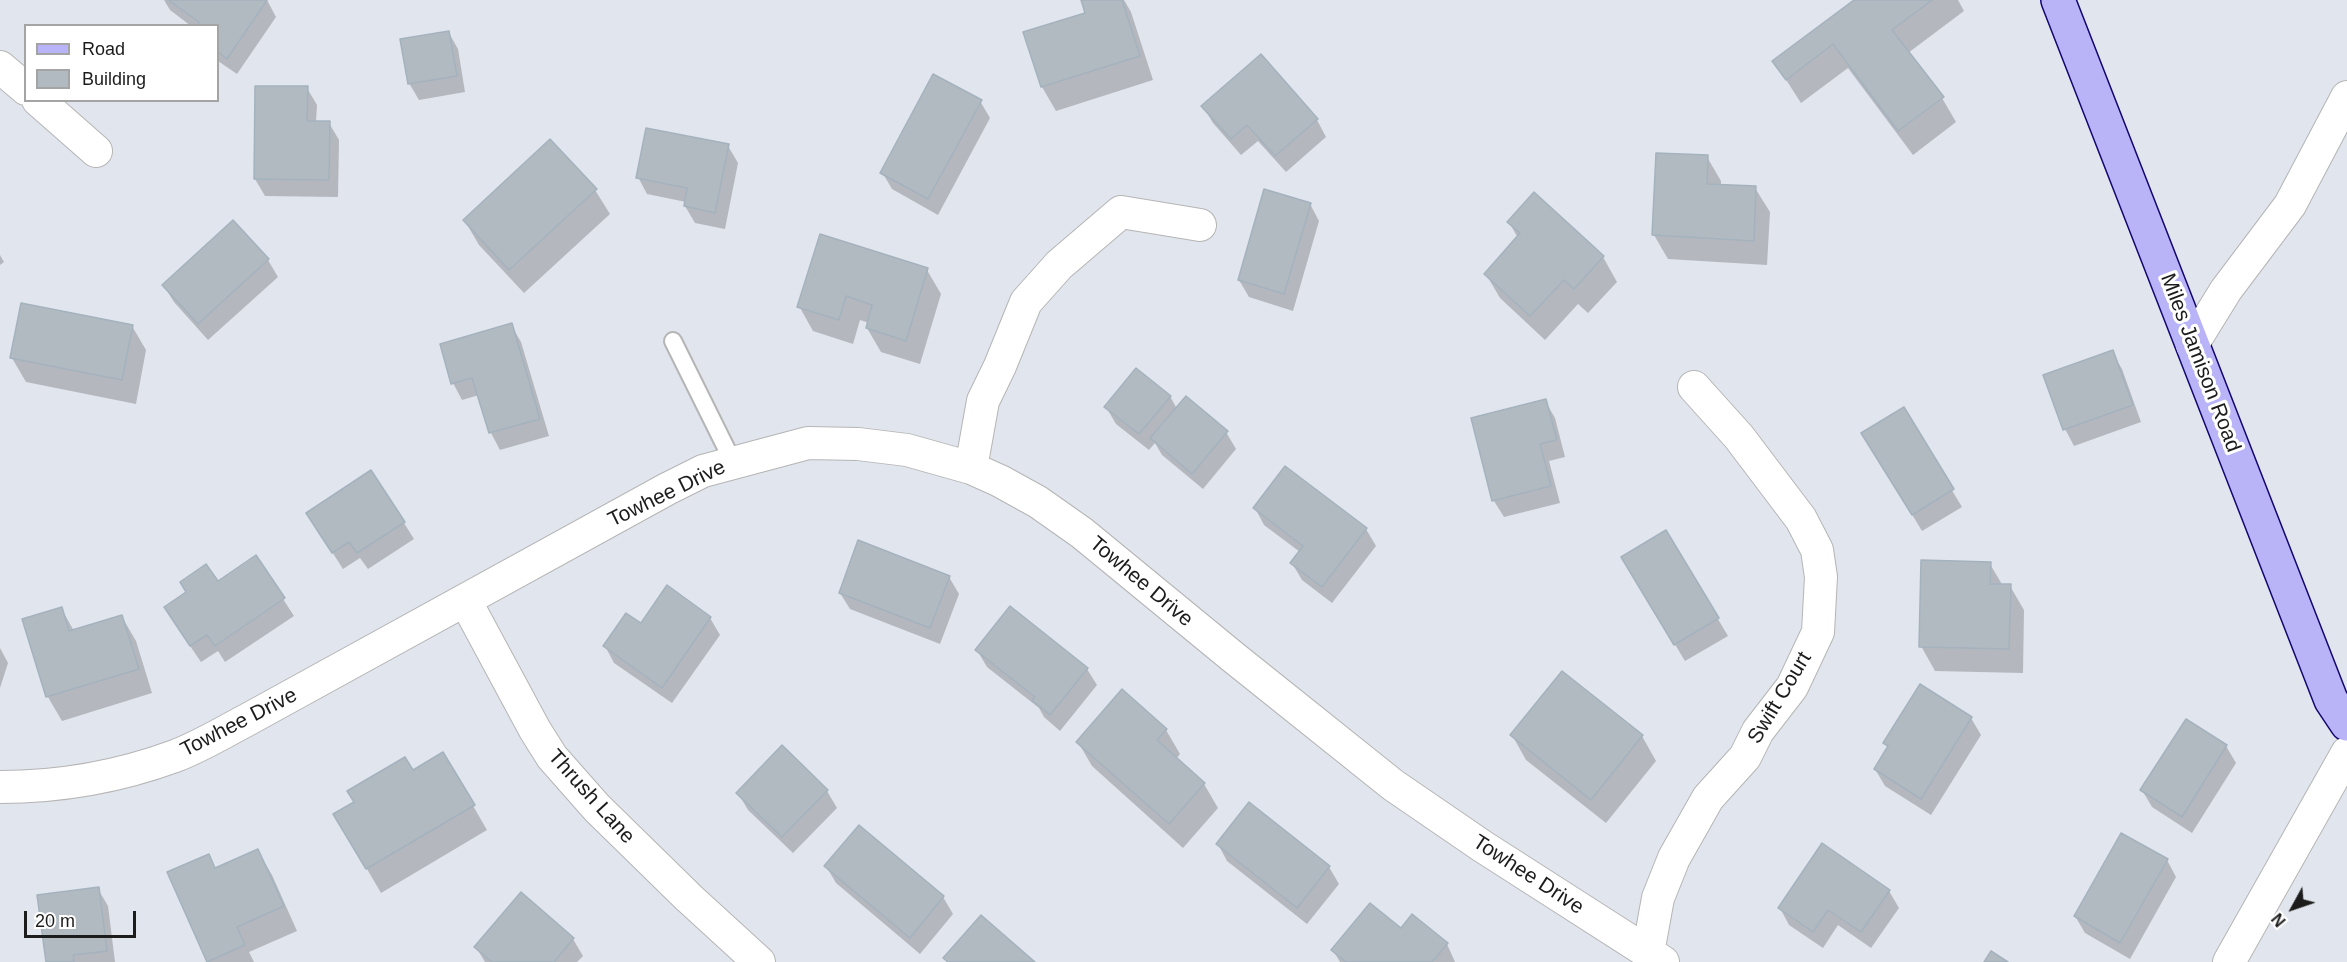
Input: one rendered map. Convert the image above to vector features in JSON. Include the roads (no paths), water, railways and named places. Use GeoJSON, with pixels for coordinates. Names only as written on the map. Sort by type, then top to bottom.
{"type":"FeatureCollection","features":[{"type":"Feature","properties":{"kind":"main road","name":"Miles Jamison Road"},"geometry":{"type":"LineString","coordinates":[[2058,0],[2331,700],[2347,724]]}},
{"type":"Feature","properties":{"kind":"street"},"geometry":{"type":"LineString","coordinates":[[0,67],[24,87]]}},
{"type":"Feature","properties":{"kind":"street"},"geometry":{"type":"LineString","coordinates":[[2192,345],[2226,290],[2290,205],[2347,97]]}},
{"type":"Feature","properties":{"kind":"street"},"geometry":{"type":"LineString","coordinates":[[41,102],[96,151]]}},
{"type":"Feature","properties":{"kind":"street"},"geometry":{"type":"LineString","coordinates":[[971,468],[983,401],[1026,302],[1059,265],[1121,212],[1200,225]]}},
{"type":"Feature","properties":{"kind":"street","name":"Swift Court"},"geometry":{"type":"LineString","coordinates":[[1656,957],[1658,898],[1674,858],[1708,798],[1745,757],[1758,731],[1792,687],[1818,633],[1821,577],[1817,550],[1801,519],[1739,436],[1694,387]]}},
{"type":"Feature","properties":{"kind":"street","name":"Towhee Drive"},"geometry":{"type":"LineString","coordinates":[[0,788],[61,785],[111,777],[177,755],[245,721],[703,471],[808,443],[858,444],[907,450],[971,468],[1038,502],[1082,533],[1393,785],[1482,846],[1656,957]]}},
{"type":"Feature","properties":{"kind":"street","name":"Thrush Lane"},"geometry":{"type":"LineString","coordinates":[[465,600],[526,715],[552,757],[597,808],[689,898],[759,962]]}},
{"type":"Feature","properties":{"kind":"street"},"geometry":{"type":"LineString","coordinates":[[2229,962],[2347,753]]}},
{"type":"Feature","properties":{"kind":"lane"},"geometry":{"type":"LineString","coordinates":[[673,341],[733,462]]}}]}
